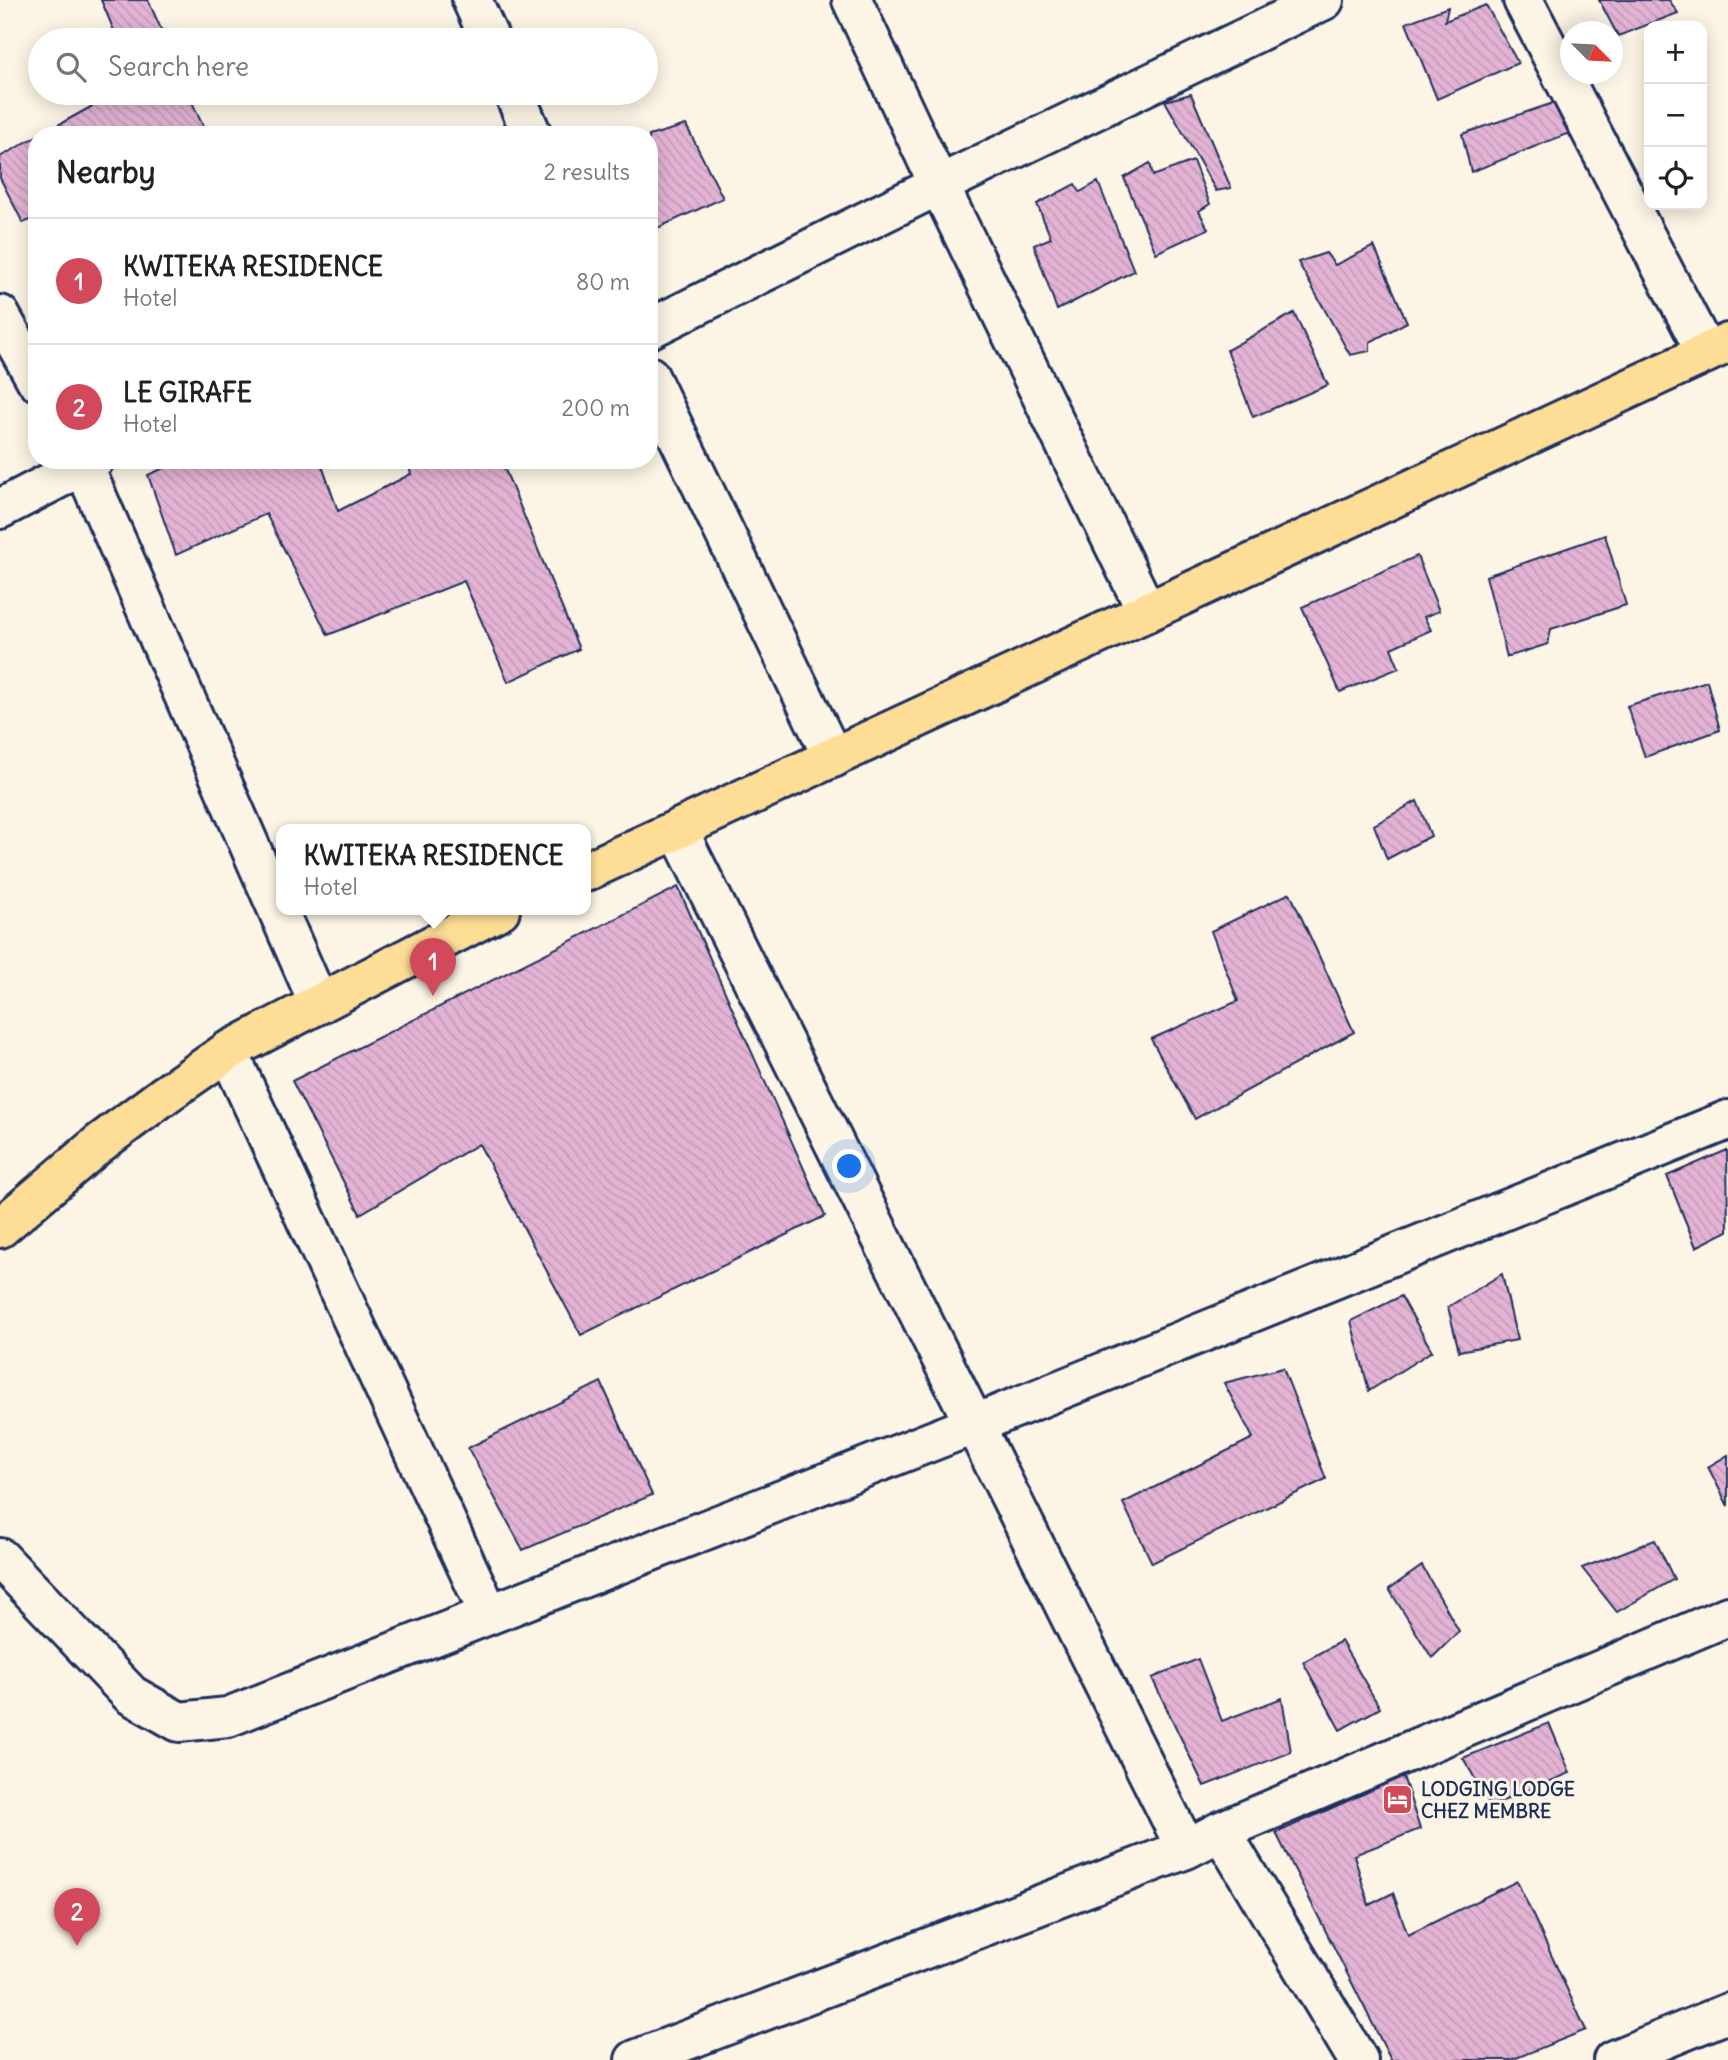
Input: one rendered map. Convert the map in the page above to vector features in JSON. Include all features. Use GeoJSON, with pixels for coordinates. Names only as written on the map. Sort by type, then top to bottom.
{"type":"FeatureCollection","features":[{"type":"Feature","properties":{"kind":"main road"},"geometry":{"type":"LineString","coordinates":[[591,869],[1717,348]]}},
{"type":"Feature","properties":{"kind":"main road"},"geometry":{"type":"LineString","coordinates":[[0,1228],[100,1143],[228,1051],[489,915]]}},
{"type":"Feature","properties":{"kind":"street"},"geometry":{"type":"LineString","coordinates":[[472,0],[485,28]]}},
{"type":"Feature","properties":{"kind":"street"},"geometry":{"type":"LineString","coordinates":[[852,0],[939,186],[1147,612]]}},
{"type":"Feature","properties":{"kind":"street"},"geometry":{"type":"LineString","coordinates":[[658,325],[1324,0]]}},
{"type":"Feature","properties":{"kind":"street"},"geometry":{"type":"LineString","coordinates":[[1523,0],[1717,348]]}},
{"type":"Feature","properties":{"kind":"street"},"geometry":{"type":"LineString","coordinates":[[518,105],[528,126]]}},
{"type":"Feature","properties":{"kind":"street"},"geometry":{"type":"LineString","coordinates":[[0,315],[28,365]]}},
{"type":"Feature","properties":{"kind":"street"},"geometry":{"type":"LineString","coordinates":[[658,395],[833,758]]}},
{"type":"Feature","properties":{"kind":"street"},"geometry":{"type":"LineString","coordinates":[[0,509],[73,469]]}},
{"type":"Feature","properties":{"kind":"street"},"geometry":{"type":"LineString","coordinates":[[89,469],[276,904]]}},
{"type":"Feature","properties":{"kind":"street"},"geometry":{"type":"LineString","coordinates":[[678,830],[1185,1849]]}},
{"type":"Feature","properties":{"kind":"street"},"geometry":{"type":"LineString","coordinates":[[281,915],[319,1004]]}},
{"type":"Feature","properties":{"kind":"street"},"geometry":{"type":"LineString","coordinates":[[228,1051],[489,1614]]}},
{"type":"Feature","properties":{"kind":"street"},"geometry":{"type":"LineString","coordinates":[[0,1558],[131,1695],[179,1722],[228,1717],[973,1425],[1728,1120]]}},
{"type":"Feature","properties":{"kind":"street"},"geometry":{"type":"LineString","coordinates":[[635,2060],[1185,1849],[1728,1616]]}},
{"type":"Feature","properties":{"kind":"street"},"geometry":{"type":"LineString","coordinates":[[1222,1831],[1358,2060]]}},
{"type":"Feature","properties":{"kind":"street"},"geometry":{"type":"LineString","coordinates":[[1613,2060],[1728,2013]]}},
{"type":"Feature","properties":{"kind":"building"},"geometry":{"type":"Polygon","coordinates":[[[101,0],[148,0],[161,28],[113,28],[101,0]]]}},
{"type":"Feature","properties":{"kind":"building"},"geometry":{"type":"Polygon","coordinates":[[[1599,0],[1669,0],[1678,13],[1657,21],[1644,21],[1644,26],[1623,34],[1623,21],[1610,21],[1599,0]]]}},
{"type":"Feature","properties":{"kind":"building"},"geometry":{"type":"Polygon","coordinates":[[[1486,5],[1518,63],[1437,99],[1406,23],[1448,7],[1445,21],[1486,5]]]}},
{"type":"Feature","properties":{"kind":"building"},"geometry":{"type":"Polygon","coordinates":[[[1191,94],[1231,188],[1216,191],[1165,101],[1191,94]]]}},
{"type":"Feature","properties":{"kind":"building"},"geometry":{"type":"Polygon","coordinates":[[[1562,100],[1572,132],[1471,172],[1462,134],[1562,100]]]}},
{"type":"Feature","properties":{"kind":"building"},"geometry":{"type":"Polygon","coordinates":[[[94,105],[193,105],[203,126],[56,126],[94,105]]]}},
{"type":"Feature","properties":{"kind":"building"},"geometry":{"type":"Polygon","coordinates":[[[686,125],[723,198],[658,228],[658,133],[686,125]]]}},
{"type":"Feature","properties":{"kind":"building"},"geometry":{"type":"Polygon","coordinates":[[[28,141],[28,221],[23,223],[0,178],[0,157],[28,141]]]}},
{"type":"Feature","properties":{"kind":"building"},"geometry":{"type":"Polygon","coordinates":[[[1193,161],[1210,204],[1199,211],[1208,229],[1156,253],[1124,178],[1150,163],[1153,176],[1193,161]]]}},
{"type":"Feature","properties":{"kind":"building"},"geometry":{"type":"Polygon","coordinates":[[[1098,182],[1134,271],[1057,310],[1034,245],[1051,238],[1037,204],[1075,184],[1080,192],[1098,182]]]}},
{"type":"Feature","properties":{"kind":"building"},"geometry":{"type":"Polygon","coordinates":[[[1374,246],[1407,322],[1370,342],[1370,351],[1350,355],[1298,262],[1326,253],[1335,265],[1374,246]]]}},
{"type":"Feature","properties":{"kind":"building"},"geometry":{"type":"Polygon","coordinates":[[[1294,313],[1328,385],[1253,417],[1227,350],[1294,313]]]}},
{"type":"Feature","properties":{"kind":"building"},"geometry":{"type":"Polygon","coordinates":[[[162,469],[323,469],[338,511],[411,474],[410,469],[505,469],[579,649],[508,682],[464,581],[328,635],[266,514],[176,555],[148,475],[162,469]]]}},
{"type":"Feature","properties":{"kind":"building"},"geometry":{"type":"Polygon","coordinates":[[[1605,535],[1626,605],[1551,629],[1548,644],[1507,657],[1486,576],[1605,535]]]}},
{"type":"Feature","properties":{"kind":"building"},"geometry":{"type":"Polygon","coordinates":[[[1417,556],[1439,611],[1424,617],[1431,630],[1391,648],[1399,668],[1340,692],[1302,607],[1417,556]]]}},
{"type":"Feature","properties":{"kind":"building"},"geometry":{"type":"Polygon","coordinates":[[[1707,681],[1720,730],[1645,757],[1627,706],[1707,681]]]}},
{"type":"Feature","properties":{"kind":"building"},"geometry":{"type":"Polygon","coordinates":[[[1417,801],[1431,836],[1387,859],[1374,825],[1417,801]]]}},
{"type":"Feature","properties":{"kind":"building"},"geometry":{"type":"Polygon","coordinates":[[[678,887],[825,1216],[581,1335],[479,1144],[360,1214],[292,1081],[678,887]]]}},
{"type":"Feature","properties":{"kind":"building"},"geometry":{"type":"Polygon","coordinates":[[[1290,893],[1354,1032],[1195,1119],[1151,1039],[1238,1001],[1211,931],[1290,893]]]}},
{"type":"Feature","properties":{"kind":"building"},"geometry":{"type":"Polygon","coordinates":[[[1727,1150],[1728,1231],[1696,1247],[1667,1176],[1727,1150]]]}},
{"type":"Feature","properties":{"kind":"building"},"geometry":{"type":"Polygon","coordinates":[[[1502,1274],[1517,1340],[1459,1351],[1448,1307],[1502,1274]]]}},
{"type":"Feature","properties":{"kind":"building"},"geometry":{"type":"Polygon","coordinates":[[[1401,1296],[1432,1351],[1369,1391],[1351,1321],[1401,1296]]]}},
{"type":"Feature","properties":{"kind":"building"},"geometry":{"type":"Polygon","coordinates":[[[1283,1368],[1326,1479],[1152,1563],[1123,1503],[1253,1438],[1224,1383],[1283,1368]]]}},
{"type":"Feature","properties":{"kind":"building"},"geometry":{"type":"Polygon","coordinates":[[[601,1382],[652,1495],[523,1550],[468,1448],[601,1382]]]}},
{"type":"Feature","properties":{"kind":"building"},"geometry":{"type":"Polygon","coordinates":[[[1728,1455],[1728,1506],[1708,1467],[1728,1455]]]}},
{"type":"Feature","properties":{"kind":"building"},"geometry":{"type":"Polygon","coordinates":[[[1655,1540],[1674,1579],[1617,1612],[1582,1568],[1655,1540]]]}},
{"type":"Feature","properties":{"kind":"building"},"geometry":{"type":"Polygon","coordinates":[[[1422,1566],[1459,1631],[1432,1658],[1389,1589],[1422,1566]]]}},
{"type":"Feature","properties":{"kind":"building"},"geometry":{"type":"Polygon","coordinates":[[[1341,1641],[1380,1708],[1340,1730],[1303,1662],[1341,1641]]]}},
{"type":"Feature","properties":{"kind":"building"},"geometry":{"type":"Polygon","coordinates":[[[1198,1659],[1222,1721],[1282,1698],[1291,1752],[1204,1786],[1152,1678],[1198,1659]]]}},
{"type":"Feature","properties":{"kind":"building"},"geometry":{"type":"Polygon","coordinates":[[[1549,1723],[1570,1773],[1491,1806],[1463,1758],[1549,1723]]]}},
{"type":"Feature","properties":{"kind":"building"},"geometry":{"type":"Polygon","coordinates":[[[1403,1776],[1420,1829],[1354,1855],[1369,1905],[1393,1893],[1408,1935],[1517,1881],[1586,2030],[1511,2060],[1391,2060],[1276,1833],[1403,1776]]]}},
{"type":"Feature","properties":{"kind":"place","name":"KWITEKA RESIDENCE"},"geometry":{"type":"Point","coordinates":[433,996]}},
{"type":"Feature","properties":{"kind":"place","name":"LODGING LODGE CHEZ MEMBRE"},"geometry":{"type":"Point","coordinates":[1398,1800]}},
{"type":"Feature","properties":{"kind":"place","name":"LE GIRAFE"},"geometry":{"type":"Point","coordinates":[77,1946]}}]}
